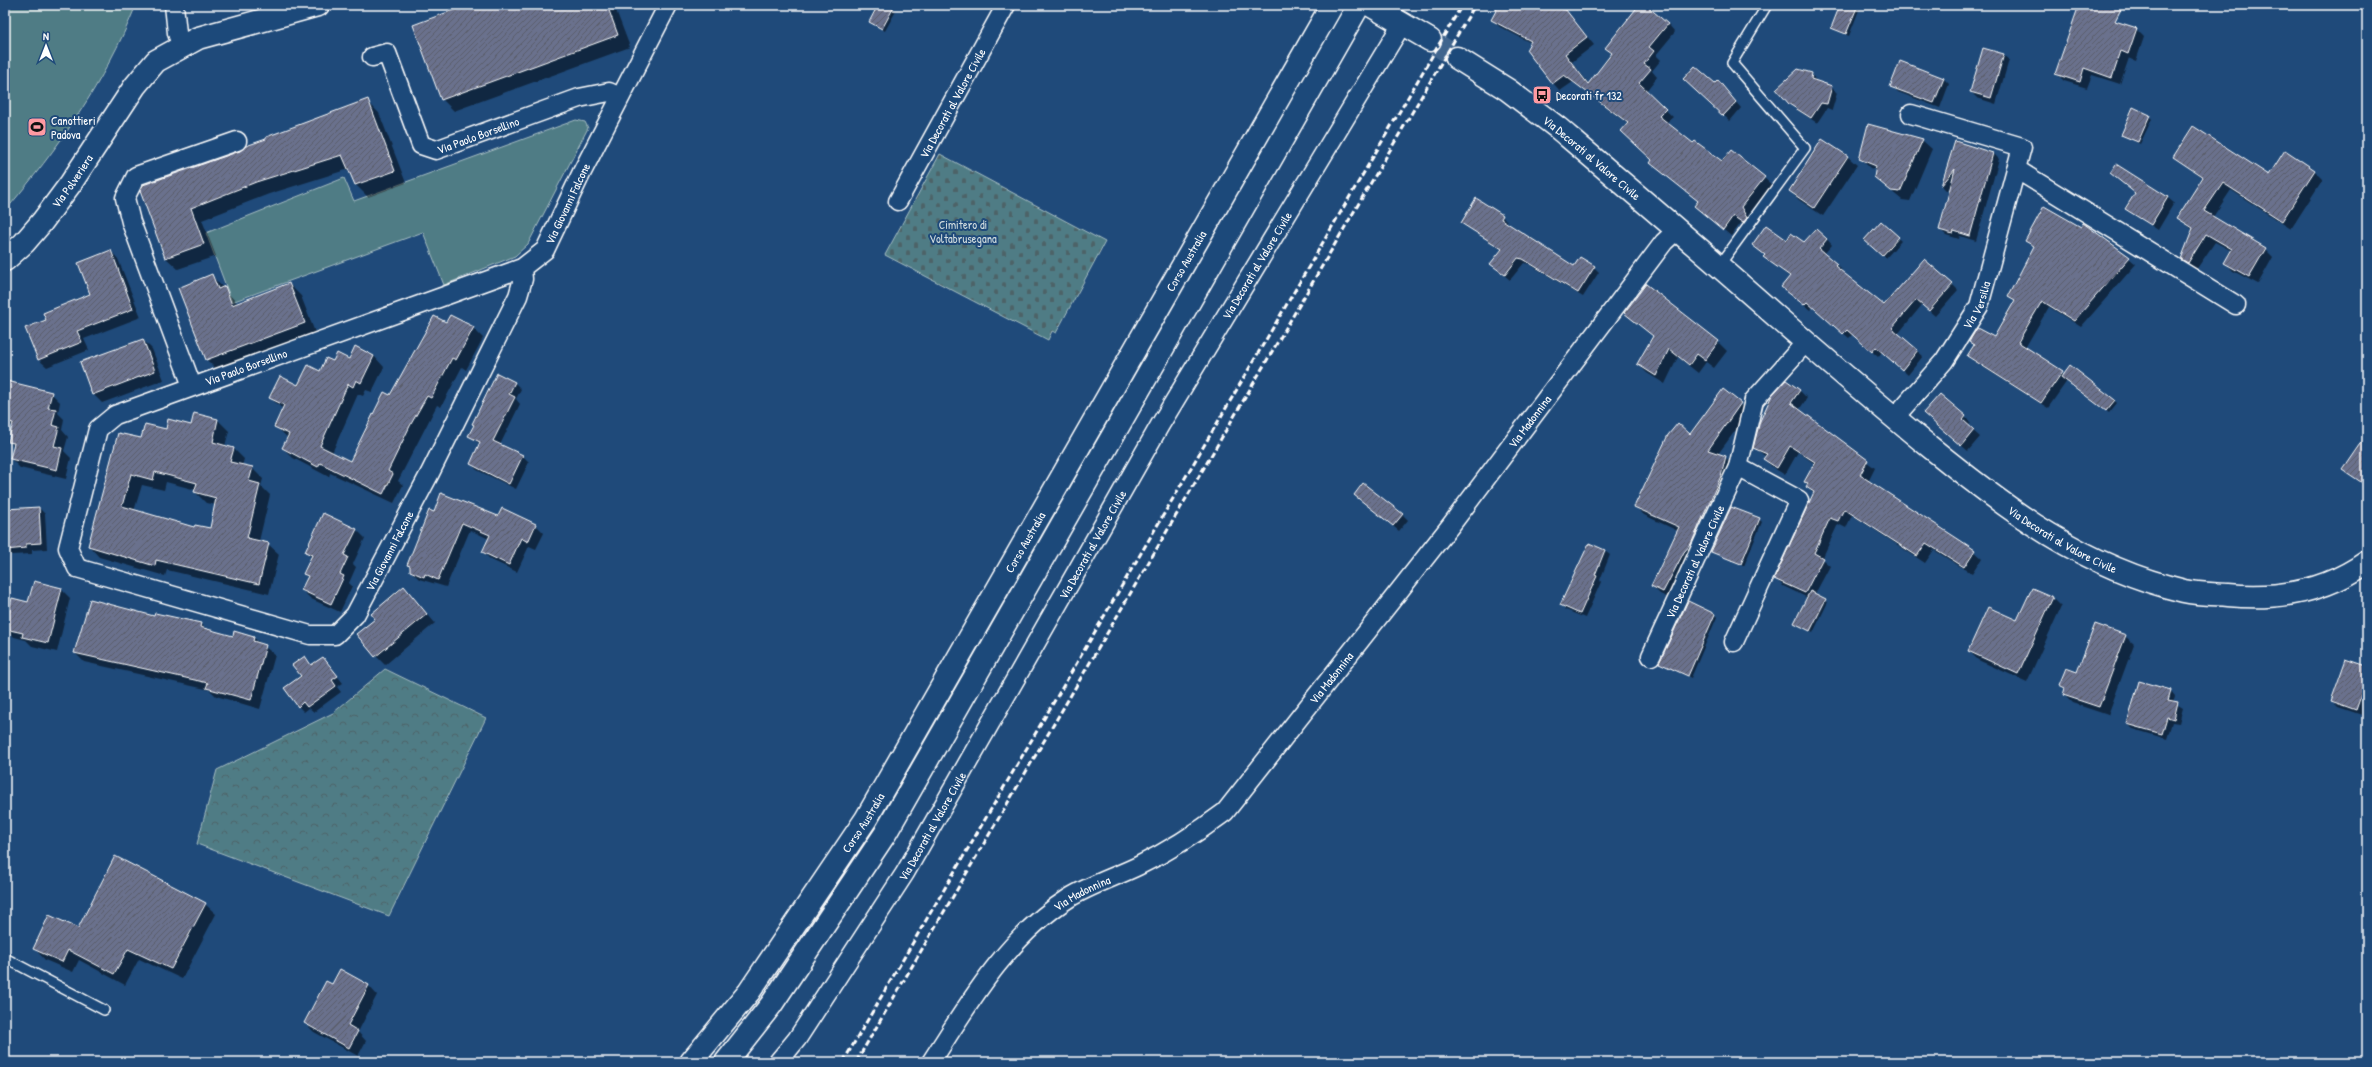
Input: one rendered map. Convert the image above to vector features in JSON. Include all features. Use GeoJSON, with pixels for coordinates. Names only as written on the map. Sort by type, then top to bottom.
{"type":"FeatureCollection","features":[{"type":"Feature","properties":{"kind":"main road","name":"Via Polveriera"},"geometry":{"type":"LineString","coordinates":[[5,260],[24,243],[71,184],[135,86],[156,61],[181,45],[198,38],[225,32],[318,5]]}},
{"type":"Feature","properties":{"kind":"main road","name":"Corso Australia"},"geometry":{"type":"LineString","coordinates":[[726,1062],[771,1005],[885,834],[1360,5]]}},
{"type":"Feature","properties":{"kind":"main road"},"geometry":{"type":"LineString","coordinates":[[1370,5],[1430,40]]}},
{"type":"Feature","properties":{"kind":"main road","name":"Corso Australia"},"geometry":{"type":"LineString","coordinates":[[691,1062],[749,992],[866,819],[1329,10]]}},
{"type":"Feature","properties":{"kind":"main road","name":"Via Decorati al Valore Civile"},"geometry":{"type":"LineString","coordinates":[[1457,58],[1502,86],[1558,128],[1894,418],[1995,499],[2057,541],[2113,568],[2186,592],[2268,597],[2297,593],[2327,585],[2367,562]]}},
{"type":"Feature","properties":{"kind":"street"},"geometry":{"type":"LineString","coordinates":[[174,5],[181,45]]}},
{"type":"Feature","properties":{"kind":"street","name":"Via Giovanni Falcone"},"geometry":{"type":"LineString","coordinates":[[192,386],[114,415],[98,429],[68,548],[77,568],[310,635],[335,635],[355,614],[430,473],[518,296],[523,279],[522,268],[545,250],[582,172],[668,5]]}},
{"type":"Feature","properties":{"kind":"street","name":"Via Decorati al Valore Civile"},"geometry":{"type":"LineString","coordinates":[[898,201],[1006,5]]}},
{"type":"Feature","properties":{"kind":"street","name":"Via Decorati al Valore Civile"},"geometry":{"type":"LineString","coordinates":[[778,1062],[797,1039],[905,873],[1160,425],[1402,24]]}},
{"type":"Feature","properties":{"kind":"street","name":"Via Paolo Borsellino"},"geometry":{"type":"LineString","coordinates":[[372,57],[387,53],[421,145],[436,150],[579,98],[609,92],[620,98]]}},
{"type":"Feature","properties":{"kind":"street","name":"Via Versilia"},"geometry":{"type":"LineString","coordinates":[[1894,418],[1944,362],[1979,306],[2022,147],[1911,114]]}},
{"type":"Feature","properties":{"kind":"street","name":"Via Paolo Borsellino"},"geometry":{"type":"LineString","coordinates":[[237,141],[136,176],[125,198],[131,222],[192,386],[522,268]]}},
{"type":"Feature","properties":{"kind":"street"},"geometry":{"type":"LineString","coordinates":[[2016,169],[2236,305]]}},
{"type":"Feature","properties":{"kind":"street","name":"Via Madonnina"},"geometry":{"type":"LineString","coordinates":[[931,1062],[990,972],[1026,932],[1069,898],[1139,866],[1192,838],[1225,812],[1451,525],[1664,242],[1677,230]]}},
{"type":"Feature","properties":{"kind":"street","name":"Via Decorati al Valore Civile"},"geometry":{"type":"LineString","coordinates":[[1651,656],[1738,467],[1754,400],[1806,342]]}},
{"type":"Feature","properties":{"kind":"street"},"geometry":{"type":"LineString","coordinates":[[1734,642],[1799,500],[1738,467]]}},
{"type":"Feature","properties":{"kind":"lane"},"geometry":{"type":"LineString","coordinates":[[1719,266],[1805,148],[1732,63],[1767,5]]}},
{"type":"Feature","properties":{"kind":"lane"},"geometry":{"type":"LineString","coordinates":[[5,958],[104,1010]]}},
{"type":"Feature","properties":{"kind":"green space","name":"Canottieri Padova"},"geometry":{"type":"Polygon","coordinates":[[[5,5],[136,5],[110,61],[79,114],[25,188],[5,211],[5,5]]]}},
{"type":"Feature","properties":{"kind":"green space"},"geometry":{"type":"Polygon","coordinates":[[[576,120],[585,122],[588,128],[528,244],[515,256],[444,285],[423,232],[232,302],[206,233],[344,178],[354,201],[576,120]]]}},
{"type":"Feature","properties":{"kind":"green space","name":"Cimitero di Voltabrusegana"},"geometry":{"type":"Polygon","coordinates":[[[940,154],[1105,242],[1056,333],[1052,331],[1048,340],[885,255],[940,154]]]}},
{"type":"Feature","properties":{"kind":"green space"},"geometry":{"type":"Polygon","coordinates":[[[385,669],[486,718],[389,916],[197,844],[217,770],[333,713],[385,669]]]}},
{"type":"Feature","properties":{"kind":"building"},"geometry":{"type":"Polygon","coordinates":[[[467,5],[607,5],[618,35],[441,100],[413,25],[467,5]]]}},
{"type":"Feature","properties":{"kind":"building"},"geometry":{"type":"Polygon","coordinates":[[[878,5],[895,5],[882,29],[869,22],[878,5]]]}},
{"type":"Feature","properties":{"kind":"building"},"geometry":{"type":"Polygon","coordinates":[[[1499,5],[1549,5],[1566,10],[1587,37],[1565,54],[1588,84],[1612,53],[1605,48],[1639,5],[1646,5],[1668,24],[1649,47],[1654,51],[1644,64],[1651,69],[1639,83],[1666,109],[1659,116],[1693,143],[1695,141],[1722,161],[1731,150],[1765,177],[1741,207],[1747,218],[1743,223],[1733,216],[1723,230],[1694,206],[1698,201],[1650,163],[1652,160],[1621,131],[1628,123],[1564,75],[1552,84],[1526,50],[1531,41],[1491,20],[1499,5]]]}},
{"type":"Feature","properties":{"kind":"building"},"geometry":{"type":"Polygon","coordinates":[[[1840,5],[1858,5],[1846,34],[1831,28],[1840,5]]]}},
{"type":"Feature","properties":{"kind":"building"},"geometry":{"type":"Polygon","coordinates":[[[2079,5],[2123,5],[2115,21],[2137,28],[2128,54],[2121,51],[2112,78],[2084,68],[2080,82],[2055,74],[2079,5]]]}},
{"type":"Feature","properties":{"kind":"building"},"geometry":{"type":"Polygon","coordinates":[[[1983,48],[2004,54],[1991,98],[1970,92],[1983,48]]]}},
{"type":"Feature","properties":{"kind":"building"},"geometry":{"type":"Polygon","coordinates":[[[1900,61],[1944,78],[1934,103],[1890,87],[1900,61]]]}},
{"type":"Feature","properties":{"kind":"building"},"geometry":{"type":"Polygon","coordinates":[[[1695,66],[1715,83],[1718,80],[1736,102],[1723,116],[1683,79],[1695,66]]]}},
{"type":"Feature","properties":{"kind":"building"},"geometry":{"type":"Polygon","coordinates":[[[1798,69],[1812,73],[1811,79],[1832,86],[1827,104],[1821,103],[1811,118],[1789,104],[1776,89],[1798,69]]]}},
{"type":"Feature","properties":{"kind":"building"},"geometry":{"type":"Polygon","coordinates":[[[368,99],[395,171],[355,185],[342,155],[256,182],[191,208],[204,244],[165,258],[140,191],[143,185],[240,151],[246,146],[266,139],[266,137],[368,99]]]}},
{"type":"Feature","properties":{"kind":"building"},"geometry":{"type":"Polygon","coordinates":[[[2133,107],[2150,115],[2138,142],[2121,135],[2133,107]]]}},
{"type":"Feature","properties":{"kind":"building"},"geometry":{"type":"Polygon","coordinates":[[[1868,124],[1923,139],[1900,192],[1891,191],[1874,177],[1876,166],[1859,159],[1868,124]]]}},
{"type":"Feature","properties":{"kind":"building"},"geometry":{"type":"Polygon","coordinates":[[[2193,126],[2269,175],[2285,150],[2315,170],[2282,221],[2223,183],[2204,211],[2266,248],[2249,277],[2224,263],[2232,249],[2206,234],[2188,263],[2181,259],[2193,228],[2177,218],[2203,177],[2173,157],[2193,126]]]}},
{"type":"Feature","properties":{"kind":"building"},"geometry":{"type":"Polygon","coordinates":[[[1822,139],[1848,156],[1814,208],[1789,191],[1822,139]]]}},
{"type":"Feature","properties":{"kind":"building"},"geometry":{"type":"Polygon","coordinates":[[[1955,141],[1993,153],[1970,236],[1954,231],[1953,234],[1939,230],[1955,169],[1941,186],[1955,141]]]}},
{"type":"Feature","properties":{"kind":"building"},"geometry":{"type":"Polygon","coordinates":[[[2116,164],[2168,197],[2151,225],[2125,209],[2135,193],[2110,173],[2116,164]]]}},
{"type":"Feature","properties":{"kind":"building"},"geometry":{"type":"Polygon","coordinates":[[[1476,198],[1503,215],[1501,219],[1574,266],[1580,257],[1595,266],[1578,293],[1523,259],[1518,258],[1505,275],[1490,264],[1502,249],[1461,223],[1476,198]]]}},
{"type":"Feature","properties":{"kind":"building"},"geometry":{"type":"Polygon","coordinates":[[[2044,206],[2081,227],[2083,223],[2130,257],[2074,321],[2042,301],[2018,342],[2063,371],[2041,403],[1967,356],[1974,345],[1969,342],[1977,328],[1994,337],[2015,300],[2008,296],[2034,246],[2025,241],[2044,206]]]}},
{"type":"Feature","properties":{"kind":"building"},"geometry":{"type":"Polygon","coordinates":[[[1881,221],[1899,237],[1882,256],[1864,240],[1881,221]]]}},
{"type":"Feature","properties":{"kind":"building"},"geometry":{"type":"Polygon","coordinates":[[[1766,225],[1787,240],[1791,233],[1804,242],[1816,229],[1827,239],[1819,249],[1837,264],[1835,266],[1884,305],[1924,259],[1953,284],[1929,311],[1916,300],[1892,328],[1918,350],[1902,370],[1876,347],[1872,352],[1847,330],[1843,334],[1807,302],[1804,305],[1781,287],[1790,276],[1763,257],[1765,255],[1752,245],[1766,225]]]}},
{"type":"Feature","properties":{"kind":"building"},"geometry":{"type":"Polygon","coordinates":[[[111,250],[133,309],[77,331],[82,342],[38,360],[25,328],[46,320],[43,313],[90,294],[78,263],[111,250]]]}},
{"type":"Feature","properties":{"kind":"building"},"geometry":{"type":"Polygon","coordinates":[[[212,274],[218,289],[225,286],[232,305],[289,283],[305,323],[206,360],[178,288],[212,274]]]}},
{"type":"Feature","properties":{"kind":"building"},"geometry":{"type":"Polygon","coordinates":[[[1646,284],[1719,341],[1705,360],[1697,354],[1689,365],[1669,349],[1656,376],[1637,364],[1653,336],[1624,313],[1646,284]]]}},
{"type":"Feature","properties":{"kind":"building"},"geometry":{"type":"Polygon","coordinates":[[[450,315],[474,327],[456,360],[452,358],[431,398],[427,396],[411,424],[388,471],[393,474],[383,494],[320,463],[318,467],[282,448],[289,434],[274,427],[284,405],[269,398],[280,376],[298,385],[308,365],[320,371],[326,358],[333,361],[337,353],[349,359],[355,346],[374,356],[361,383],[356,380],[353,387],[348,384],[320,446],[350,461],[384,392],[390,395],[434,316],[446,322],[450,315]]]}},
{"type":"Feature","properties":{"kind":"building"},"geometry":{"type":"Polygon","coordinates":[[[143,339],[155,371],[92,395],[80,362],[143,339]]]}},
{"type":"Feature","properties":{"kind":"building"},"geometry":{"type":"Polygon","coordinates":[[[2070,365],[2115,400],[2106,411],[2061,377],[2070,365]]]}},
{"type":"Feature","properties":{"kind":"building"},"geometry":{"type":"Polygon","coordinates":[[[497,373],[515,382],[509,394],[515,397],[493,441],[523,455],[509,484],[470,464],[480,442],[468,436],[474,425],[472,424],[497,373]]]}},
{"type":"Feature","properties":{"kind":"building"},"geometry":{"type":"Polygon","coordinates":[[[1786,380],[1800,390],[1791,403],[1868,460],[1860,475],[1975,550],[1964,567],[1926,543],[1917,556],[1844,509],[1838,521],[1830,518],[1814,553],[1823,558],[1805,593],[1774,579],[1814,492],[1806,487],[1808,483],[1804,482],[1815,462],[1790,446],[1777,468],[1763,459],[1767,454],[1753,448],[1760,421],[1772,395],[1786,380]]]}},
{"type":"Feature","properties":{"kind":"building"},"geometry":{"type":"Polygon","coordinates":[[[7,381],[52,392],[48,408],[56,409],[52,425],[59,427],[54,446],[62,448],[57,470],[10,459],[14,443],[8,442],[13,423],[5,421],[10,402],[5,401],[7,381]]]}},
{"type":"Feature","properties":{"kind":"building"},"geometry":{"type":"Polygon","coordinates":[[[1723,389],[1741,403],[1708,450],[1726,456],[1721,476],[1691,544],[1684,552],[1663,592],[1651,586],[1679,527],[1634,507],[1668,435],[1678,423],[1690,434],[1723,389]]]}},
{"type":"Feature","properties":{"kind":"building"},"geometry":{"type":"Polygon","coordinates":[[[1940,394],[1966,416],[1963,420],[1974,430],[1961,446],[1923,413],[1940,394]]]}},
{"type":"Feature","properties":{"kind":"building"},"geometry":{"type":"Polygon","coordinates":[[[194,413],[218,419],[213,442],[234,448],[230,462],[253,467],[249,481],[260,484],[247,538],[269,543],[259,584],[156,560],[155,566],[88,546],[118,433],[141,438],[145,424],[166,429],[168,419],[191,425],[194,413]],[[155,472],[153,480],[131,474],[122,506],[194,527],[195,525],[210,528],[216,498],[194,492],[197,483],[155,472]]]}},
{"type":"Feature","properties":{"kind":"building"},"geometry":{"type":"Polygon","coordinates":[[[2367,435],[2367,486],[2343,470],[2367,435]]]}},
{"type":"Feature","properties":{"kind":"building"},"geometry":{"type":"Polygon","coordinates":[[[1363,483],[1403,514],[1393,526],[1354,495],[1363,483]]]}},
{"type":"Feature","properties":{"kind":"building"},"geometry":{"type":"Polygon","coordinates":[[[441,493],[498,516],[502,508],[536,524],[528,542],[521,538],[509,565],[482,552],[490,535],[462,523],[438,580],[425,574],[424,577],[410,571],[410,566],[407,565],[429,510],[434,512],[441,493]]]}},
{"type":"Feature","properties":{"kind":"building"},"geometry":{"type":"Polygon","coordinates":[[[39,507],[41,543],[26,544],[26,548],[5,550],[5,509],[39,507]]]}},
{"type":"Feature","properties":{"kind":"building"},"geometry":{"type":"Polygon","coordinates":[[[1731,507],[1760,518],[1741,564],[1711,552],[1731,507]]]}},
{"type":"Feature","properties":{"kind":"building"},"geometry":{"type":"Polygon","coordinates":[[[323,513],[357,529],[344,555],[348,557],[340,574],[344,576],[331,604],[301,590],[308,576],[303,574],[312,555],[305,552],[323,513]]]}},
{"type":"Feature","properties":{"kind":"building"},"geometry":{"type":"Polygon","coordinates":[[[1589,543],[1605,550],[1595,575],[1597,576],[1580,614],[1560,605],[1589,543]]]}},
{"type":"Feature","properties":{"kind":"building"},"geometry":{"type":"Polygon","coordinates":[[[34,581],[62,588],[48,643],[22,637],[23,633],[5,629],[12,598],[28,602],[34,581]]]}},
{"type":"Feature","properties":{"kind":"building"},"geometry":{"type":"Polygon","coordinates":[[[404,586],[427,614],[375,657],[356,634],[375,619],[371,614],[404,586]]]}},
{"type":"Feature","properties":{"kind":"building"},"geometry":{"type":"Polygon","coordinates":[[[2032,588],[2053,597],[2018,674],[1968,651],[1988,607],[2017,620],[2032,588]]]}},
{"type":"Feature","properties":{"kind":"building"},"geometry":{"type":"Polygon","coordinates":[[[1810,591],[1826,599],[1810,631],[1794,623],[1810,591]]]}},
{"type":"Feature","properties":{"kind":"building"},"geometry":{"type":"Polygon","coordinates":[[[90,599],[154,616],[155,613],[201,623],[200,627],[233,636],[234,631],[254,637],[253,641],[266,645],[251,700],[206,688],[208,683],[74,653],[90,599]]]}},
{"type":"Feature","properties":{"kind":"building"},"geometry":{"type":"Polygon","coordinates":[[[1688,601],[1715,614],[1688,676],[1659,663],[1688,601]]]}},
{"type":"Feature","properties":{"kind":"building"},"geometry":{"type":"Polygon","coordinates":[[[2095,624],[2126,635],[2099,707],[2063,695],[2065,688],[2059,685],[2066,668],[2077,672],[2095,624]]]}},
{"type":"Feature","properties":{"kind":"building"},"geometry":{"type":"Polygon","coordinates":[[[305,656],[311,665],[323,657],[338,676],[332,680],[336,686],[307,707],[303,702],[298,707],[284,688],[301,676],[292,665],[305,656]]]}},
{"type":"Feature","properties":{"kind":"building"},"geometry":{"type":"Polygon","coordinates":[[[2346,659],[2367,666],[2367,679],[2356,710],[2331,701],[2346,659]]]}},
{"type":"Feature","properties":{"kind":"building"},"geometry":{"type":"Polygon","coordinates":[[[2139,681],[2171,690],[2168,700],[2178,702],[2174,719],[2167,717],[2162,734],[2127,724],[2139,681]]]}},
{"type":"Feature","properties":{"kind":"building"},"geometry":{"type":"Polygon","coordinates":[[[115,856],[206,903],[171,969],[128,949],[114,974],[68,950],[62,962],[33,949],[49,915],[78,928],[115,856]]]}},
{"type":"Feature","properties":{"kind":"building"},"geometry":{"type":"Polygon","coordinates":[[[340,969],[369,985],[348,1025],[358,1031],[349,1048],[304,1023],[326,981],[332,984],[340,969]]]}},
{"type":"Feature","properties":{"kind":"tunnel"},"geometry":{"type":"LineString","coordinates":[[1430,40],[1457,58]]}},
{"type":"Feature","properties":{"kind":"railway"},"geometry":{"type":"LineString","coordinates":[[843,1062],[1462,5]]}},
{"type":"Feature","properties":{"kind":"railway"},"geometry":{"type":"LineString","coordinates":[[856,1062],[1475,5]]}},
{"type":"Feature","properties":{"kind":"place","name":"Decorati fr 132"},"geometry":{"type":"Point","coordinates":[1542,95]}},
{"type":"Feature","properties":{"kind":"place","name":"Canottieri Padova"},"geometry":{"type":"Point","coordinates":[37,127]}}]}
